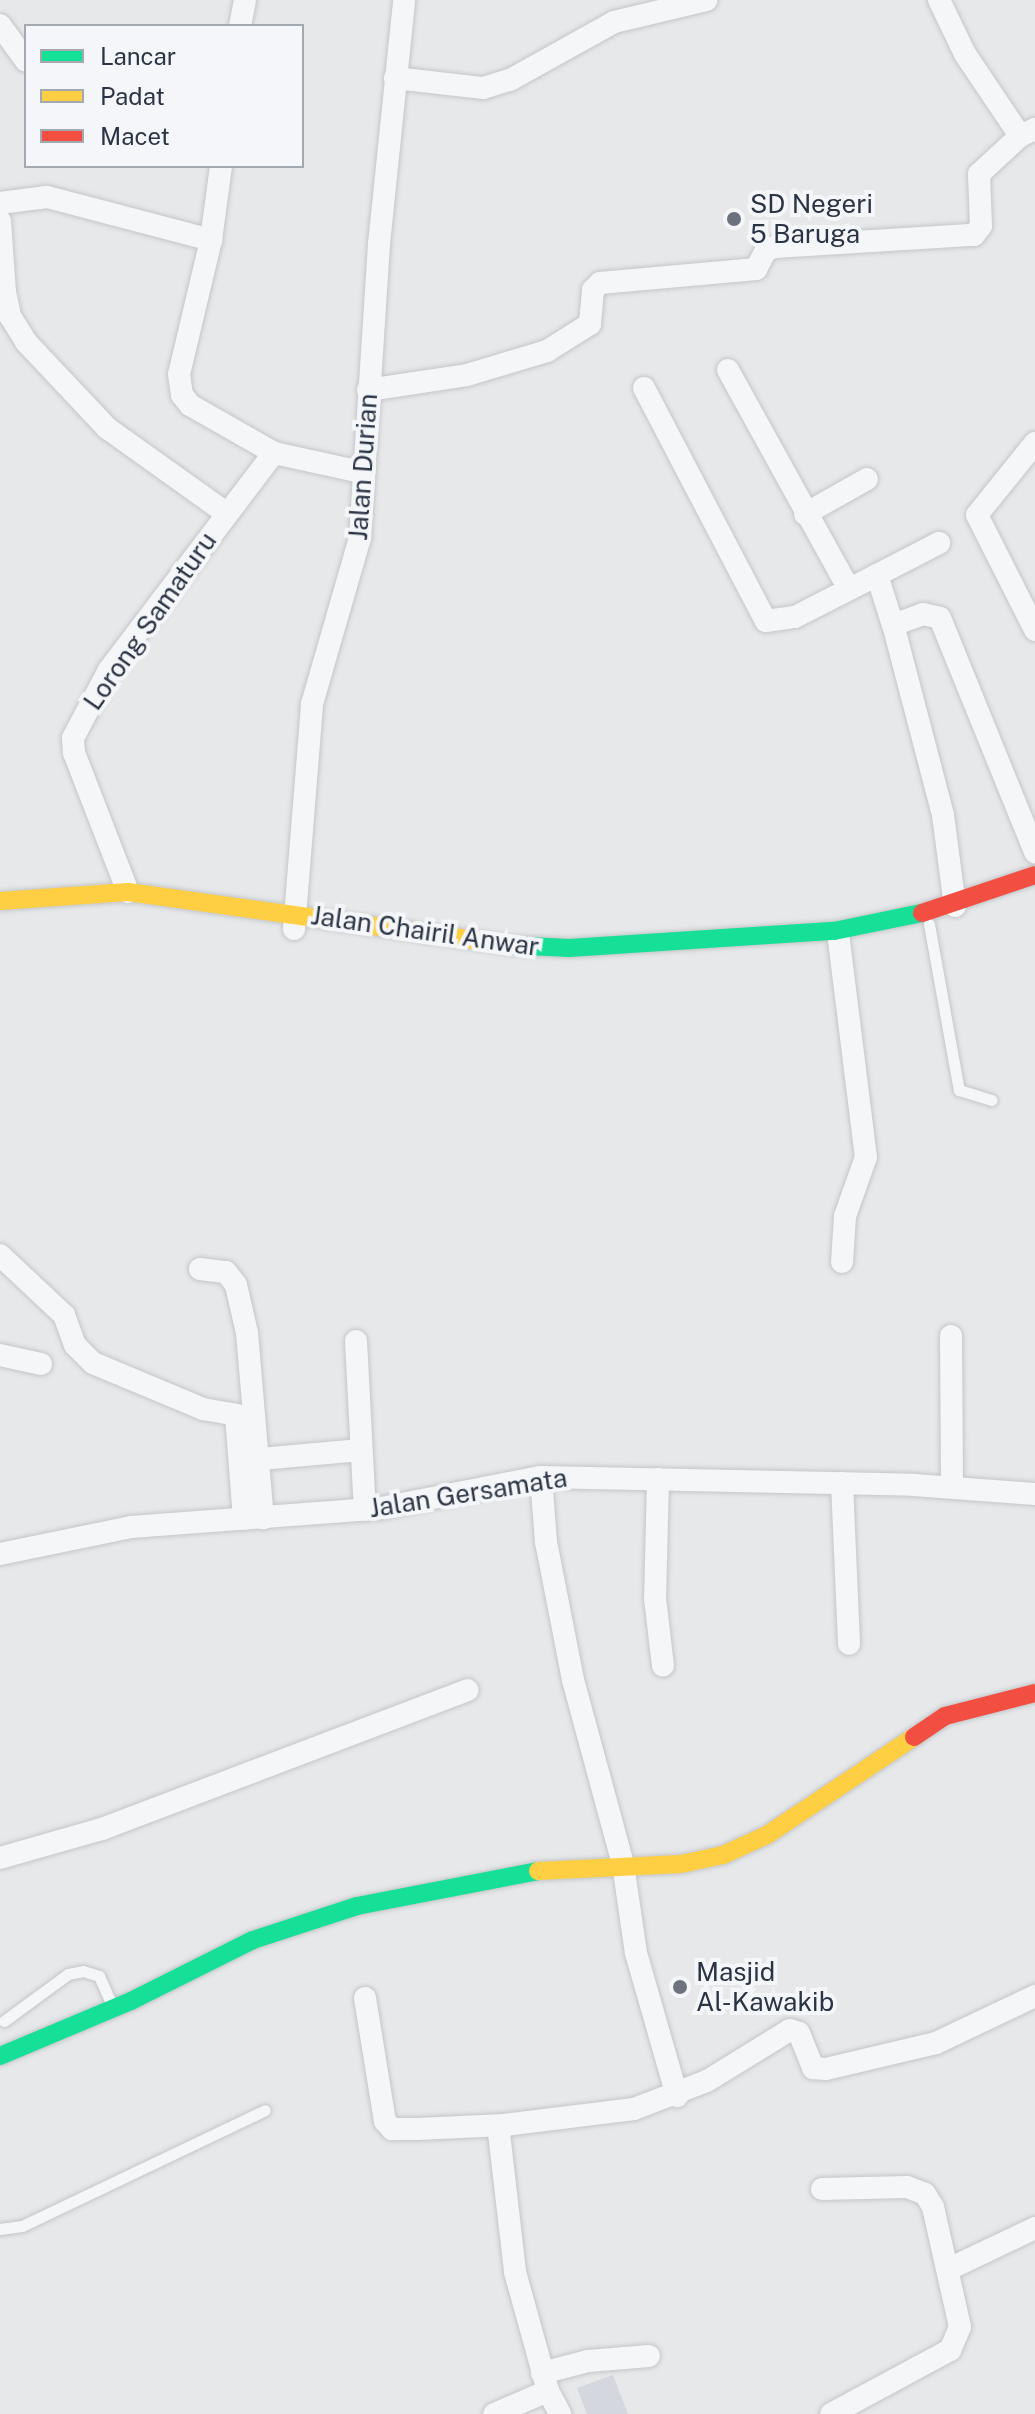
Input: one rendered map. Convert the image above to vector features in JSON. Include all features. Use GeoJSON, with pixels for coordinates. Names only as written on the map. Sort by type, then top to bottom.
{"type":"FeatureCollection","features":[{"type":"Feature","properties":{"kind":"main road","name":"Jalan Chairil Anwar"},"geometry":{"type":"LineString","coordinates":[[0,911],[114,901],[475,943],[569,948],[834,931],[955,906],[1035,875]]}},
{"type":"Feature","properties":{"kind":"main road","name":"Jalan Chairil Anwar"},"geometry":{"type":"LineString","coordinates":[[0,901],[128,892],[525,958],[839,941],[929,924],[1035,889]]}},
{"type":"Feature","properties":{"kind":"main road"},"geometry":{"type":"LineString","coordinates":[[0,2056],[113,2008],[253,1940],[357,1906],[492,1877],[623,1864],[681,1864],[746,1846],[945,1716],[1035,1693]]}},
{"type":"Feature","properties":{"kind":"street"},"geometry":{"type":"LineString","coordinates":[[240,24],[245,0]]}},
{"type":"Feature","properties":{"kind":"street","name":"Jalan Durian"},"geometry":{"type":"LineString","coordinates":[[293,921],[312,704],[357,561],[361,472],[404,0]]}},
{"type":"Feature","properties":{"kind":"street"},"geometry":{"type":"LineString","coordinates":[[395,78],[483,88],[510,80],[614,22],[706,0]]}},
{"type":"Feature","properties":{"kind":"street"},"geometry":{"type":"LineString","coordinates":[[368,390],[467,375],[547,351],[590,324],[593,290],[600,283],[756,269],[766,250],[775,247],[974,235],[981,226],[979,174],[1027,132],[965,54],[939,0]]}},
{"type":"Feature","properties":{"kind":"street"},"geometry":{"type":"LineString","coordinates":[[0,25],[24,58]]}},
{"type":"Feature","properties":{"kind":"street"},"geometry":{"type":"LineString","coordinates":[[221,168],[211,240],[179,386],[190,405],[274,453],[361,472]]}},
{"type":"Feature","properties":{"kind":"street"},"geometry":{"type":"LineString","coordinates":[[0,203],[47,197],[211,240]]}},
{"type":"Feature","properties":{"kind":"street"},"geometry":{"type":"LineString","coordinates":[[0,221],[2,293],[10,316],[26,342],[89,411],[137,453],[226,513]]}},
{"type":"Feature","properties":{"kind":"street"},"geometry":{"type":"LineString","coordinates":[[728,370],[849,589]]}},
{"type":"Feature","properties":{"kind":"street"},"geometry":{"type":"LineString","coordinates":[[644,388],[761,617],[778,623],[939,543]]}},
{"type":"Feature","properties":{"kind":"street"},"geometry":{"type":"LineString","coordinates":[[1035,443],[977,515],[1035,630]]}},
{"type":"Feature","properties":{"kind":"street","name":"Lorong Samaturu"},"geometry":{"type":"LineString","coordinates":[[128,892],[73,738],[109,670],[274,453]]}},
{"type":"Feature","properties":{"kind":"street"},"geometry":{"type":"LineString","coordinates":[[805,514],[867,479]]}},
{"type":"Feature","properties":{"kind":"street"},"geometry":{"type":"LineString","coordinates":[[877,575],[943,815],[955,906]]}},
{"type":"Feature","properties":{"kind":"street"},"geometry":{"type":"LineString","coordinates":[[893,625],[923,614],[940,618],[1035,852]]}},
{"type":"Feature","properties":{"kind":"street"},"geometry":{"type":"LineString","coordinates":[[839,941],[866,1157],[845,1216],[842,1262]]}},
{"type":"Feature","properties":{"kind":"street"},"geometry":{"type":"LineString","coordinates":[[0,1255],[64,1315],[75,1345],[93,1363],[203,1409],[245,1415]]}},
{"type":"Feature","properties":{"kind":"street"},"geometry":{"type":"LineString","coordinates":[[200,1269],[226,1272],[235,1280],[247,1333],[245,1415],[254,1518]]}},
{"type":"Feature","properties":{"kind":"street"},"geometry":{"type":"LineString","coordinates":[[951,1336],[952,1487]]}},
{"type":"Feature","properties":{"kind":"street"},"geometry":{"type":"LineString","coordinates":[[356,1341],[365,1510]]}},
{"type":"Feature","properties":{"kind":"street"},"geometry":{"type":"LineString","coordinates":[[0,1355],[41,1364]]}},
{"type":"Feature","properties":{"kind":"street"},"geometry":{"type":"LineString","coordinates":[[245,1415],[260,1459],[254,1518]]}},
{"type":"Feature","properties":{"kind":"street"},"geometry":{"type":"LineString","coordinates":[[260,1459],[361,1450]]}},
{"type":"Feature","properties":{"kind":"street"},"geometry":{"type":"LineString","coordinates":[[541,1477],[559,1615],[623,1864],[636,1953],[677,2096]]}},
{"type":"Feature","properties":{"kind":"street","name":"Jalan Gersamata"},"geometry":{"type":"LineString","coordinates":[[0,1554],[131,1527],[365,1510],[541,1477],[842,1483],[1035,1494]]}},
{"type":"Feature","properties":{"kind":"street"},"geometry":{"type":"LineString","coordinates":[[658,1479],[655,1598],[663,1666]]}},
{"type":"Feature","properties":{"kind":"street"},"geometry":{"type":"LineString","coordinates":[[842,1483],[849,1644]]}},
{"type":"Feature","properties":{"kind":"street"},"geometry":{"type":"LineString","coordinates":[[0,1858],[102,1829],[467,1690]]}},
{"type":"Feature","properties":{"kind":"street"},"geometry":{"type":"LineString","coordinates":[[365,1998],[388,2126],[504,2125],[603,2115],[677,2096],[790,2030],[799,2033],[813,2068],[826,2069],[936,2043],[1035,1996]]}},
{"type":"Feature","properties":{"kind":"street"},"geometry":{"type":"LineString","coordinates":[[504,2125],[499,2133],[515,2272],[545,2382],[560,2414]]}},
{"type":"Feature","properties":{"kind":"street"},"geometry":{"type":"LineString","coordinates":[[822,2189],[922,2191],[933,2207],[960,2327],[953,2347],[831,2414]]}},
{"type":"Feature","properties":{"kind":"street"},"geometry":{"type":"LineString","coordinates":[[949,2269],[1035,2228]]}},
{"type":"Feature","properties":{"kind":"street"},"geometry":{"type":"LineString","coordinates":[[494,2414],[545,2382],[588,2361],[649,2356]]}},
{"type":"Feature","properties":{"kind":"lane"},"geometry":{"type":"LineString","coordinates":[[929,924],[959,1090],[992,1100]]}},
{"type":"Feature","properties":{"kind":"lane"},"geometry":{"type":"LineString","coordinates":[[4,2021],[68,1974],[83,1971],[99,1976],[113,2008]]}},
{"type":"Feature","properties":{"kind":"lane"},"geometry":{"type":"LineString","coordinates":[[0,2229],[22,2226],[265,2110]]}},
{"type":"Feature","properties":{"kind":"shaded area"},"geometry":{"type":"Polygon","coordinates":[[[613,2375],[628,2414],[587,2414],[577,2388],[613,2375]]]}},
{"type":"Feature","properties":{"kind":"traffic: fast"},"geometry":{"type":"LineString","coordinates":[[508,945],[569,948],[834,931],[922,913]]}},
{"type":"Feature","properties":{"kind":"traffic: fast"},"geometry":{"type":"LineString","coordinates":[[0,2056],[131,2001],[253,1940],[357,1906],[538,1871]]}},
{"type":"Feature","properties":{"kind":"traffic: slow"},"geometry":{"type":"LineString","coordinates":[[0,901],[128,892],[508,945]]}},
{"type":"Feature","properties":{"kind":"traffic: slow"},"geometry":{"type":"LineString","coordinates":[[538,1871],[681,1864],[723,1855],[767,1835],[914,1737]]}},
{"type":"Feature","properties":{"kind":"traffic: jam"},"geometry":{"type":"LineString","coordinates":[[922,913],[1035,875]]}},
{"type":"Feature","properties":{"kind":"traffic: jam"},"geometry":{"type":"LineString","coordinates":[[914,1737],[945,1716],[1035,1693]]}},
{"type":"Feature","properties":{"kind":"place","name":"SD Negeri 5 Baruga"},"geometry":{"type":"Point","coordinates":[734,219]}},
{"type":"Feature","properties":{"kind":"place","name":"Masjid Al-Kawakib"},"geometry":{"type":"Point","coordinates":[680,1987]}}]}
